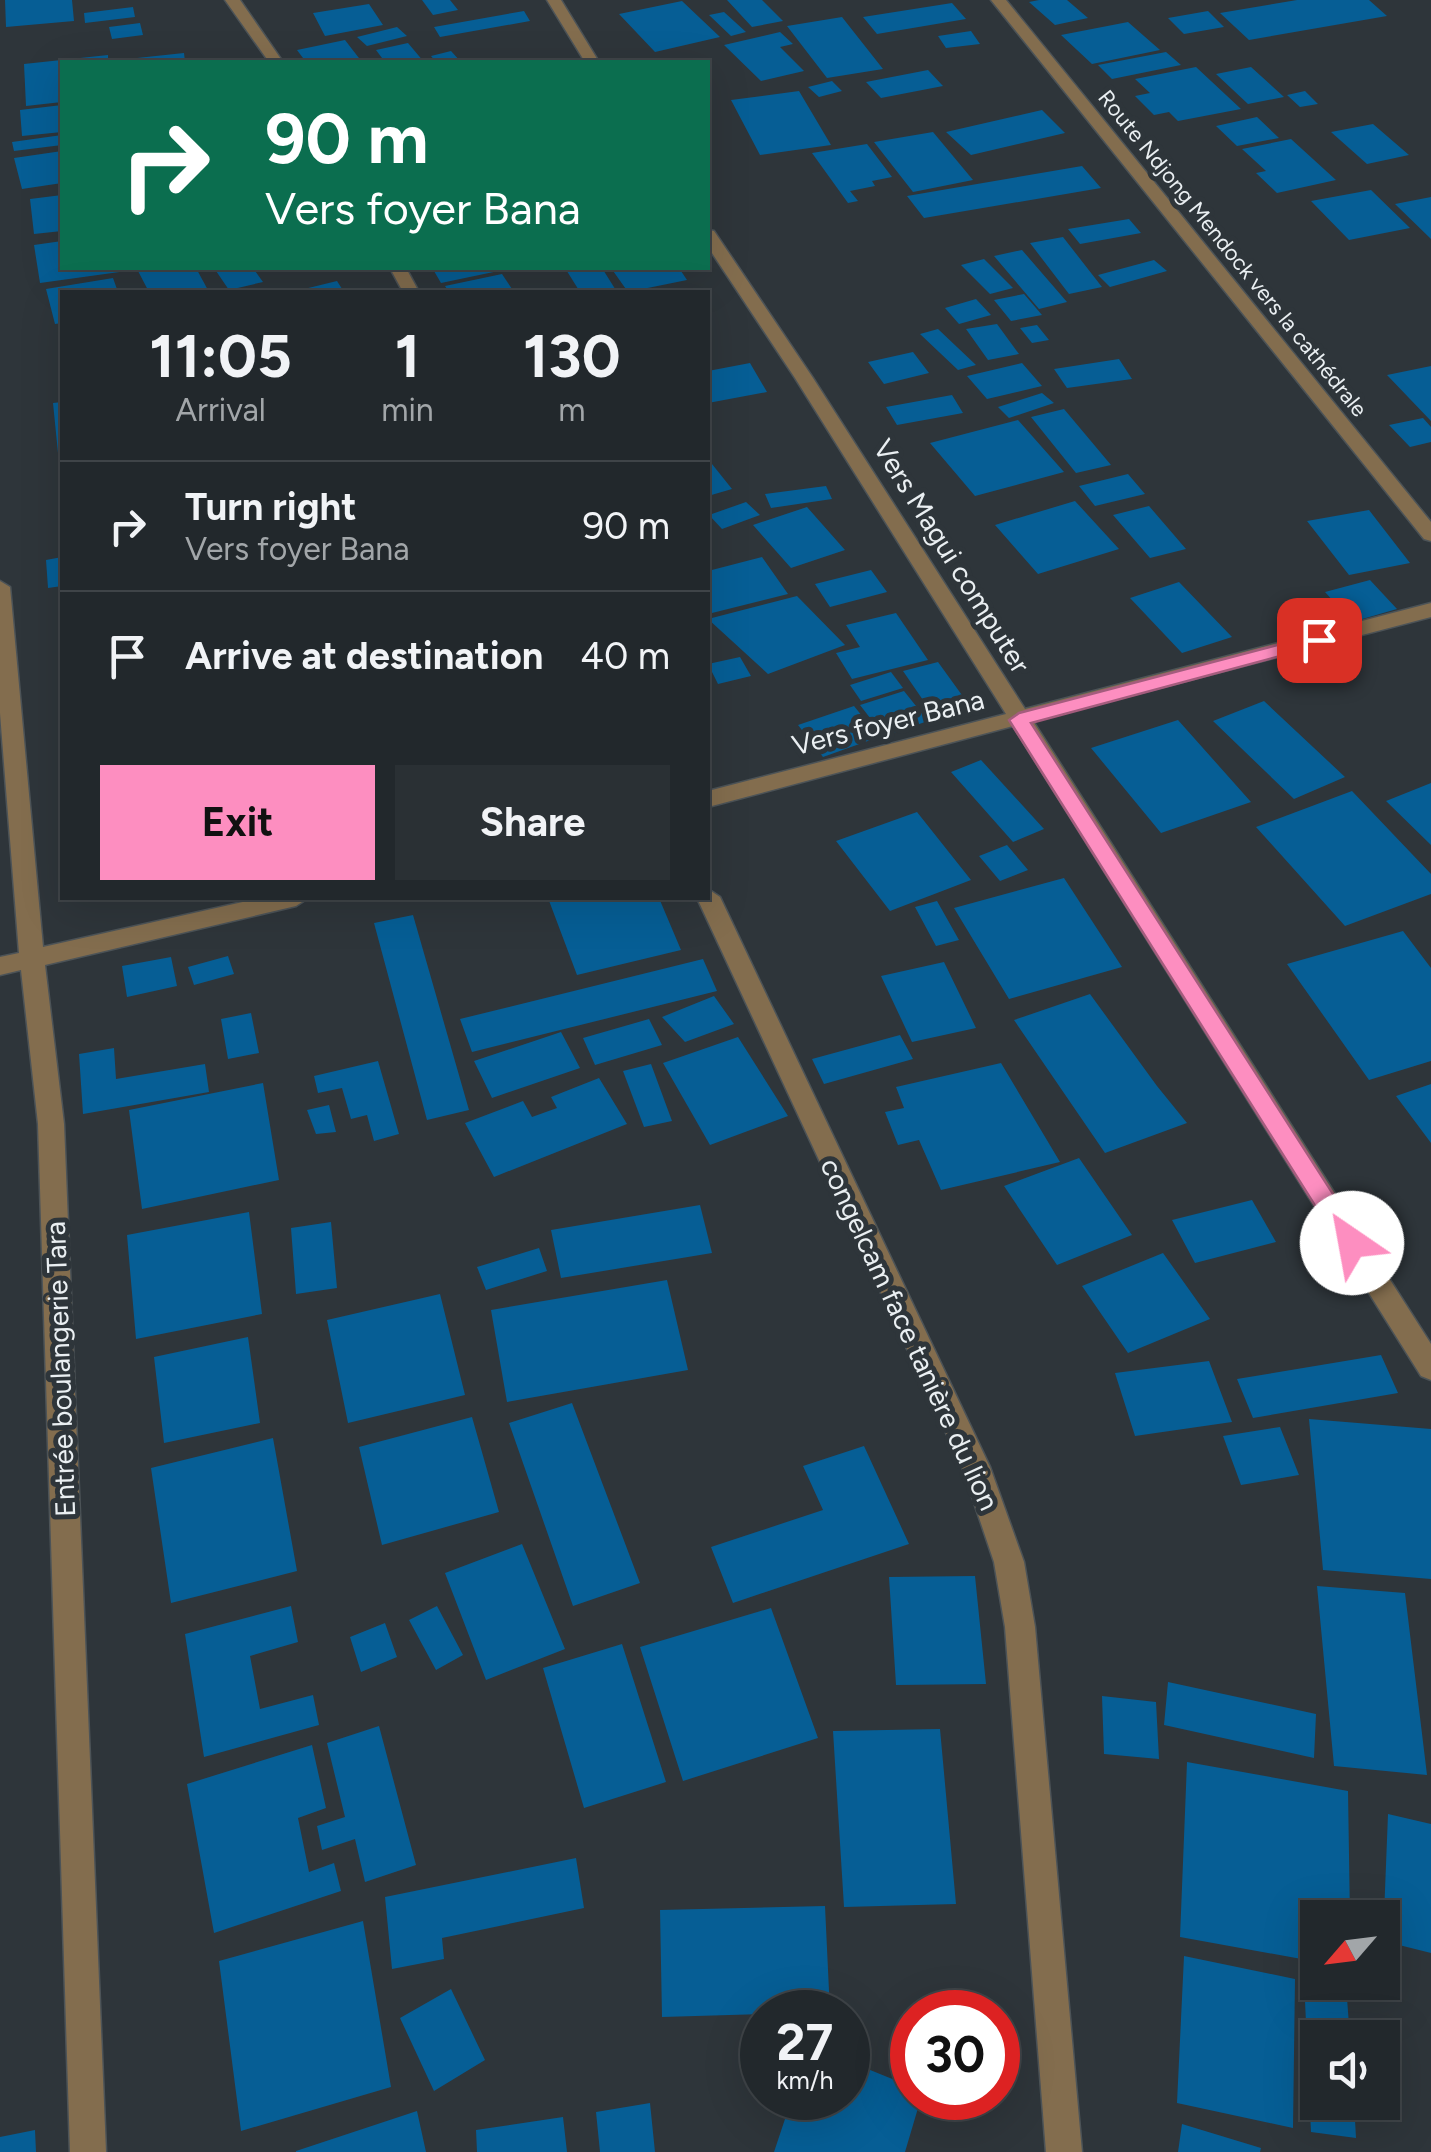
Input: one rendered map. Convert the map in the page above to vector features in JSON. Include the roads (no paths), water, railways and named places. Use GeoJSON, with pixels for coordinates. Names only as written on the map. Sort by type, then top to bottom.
{"type":"FeatureCollection","features":[{"type":"Feature","properties":{"kind":"street"},"geometry":{"type":"LineString","coordinates":[[232,0],[275,60]]}},
{"type":"Feature","properties":{"kind":"street"},"geometry":{"type":"LineString","coordinates":[[554,0],[591,60]]}},
{"type":"Feature","properties":{"kind":"street","name":"Route Ndjong Mendock vers la cathédrale"},"geometry":{"type":"LineString","coordinates":[[998,0],[1431,535]]}},
{"type":"Feature","properties":{"kind":"street","name":"Vers Magui computer"},"geometry":{"type":"LineString","coordinates":[[710,237],[804,378],[1431,1368]]}},
{"type":"Feature","properties":{"kind":"street","name":"Entrée boulangerie Tara"},"geometry":{"type":"LineString","coordinates":[[0,587],[32,960],[51,1124],[88,2152]]}},
{"type":"Feature","properties":{"kind":"street","name":"Vers foyer Bana"},"geometry":{"type":"LineString","coordinates":[[710,798],[1431,610]]}},
{"type":"Feature","properties":{"kind":"street"},"geometry":{"type":"LineString","coordinates":[[0,966],[287,900]]}},
{"type":"Feature","properties":{"kind":"street","name":"congelcam face tanière du lion"},"geometry":{"type":"LineString","coordinates":[[709,900],[976,1466],[1009,1562],[1020,1627],[1064,2152]]}}]}
